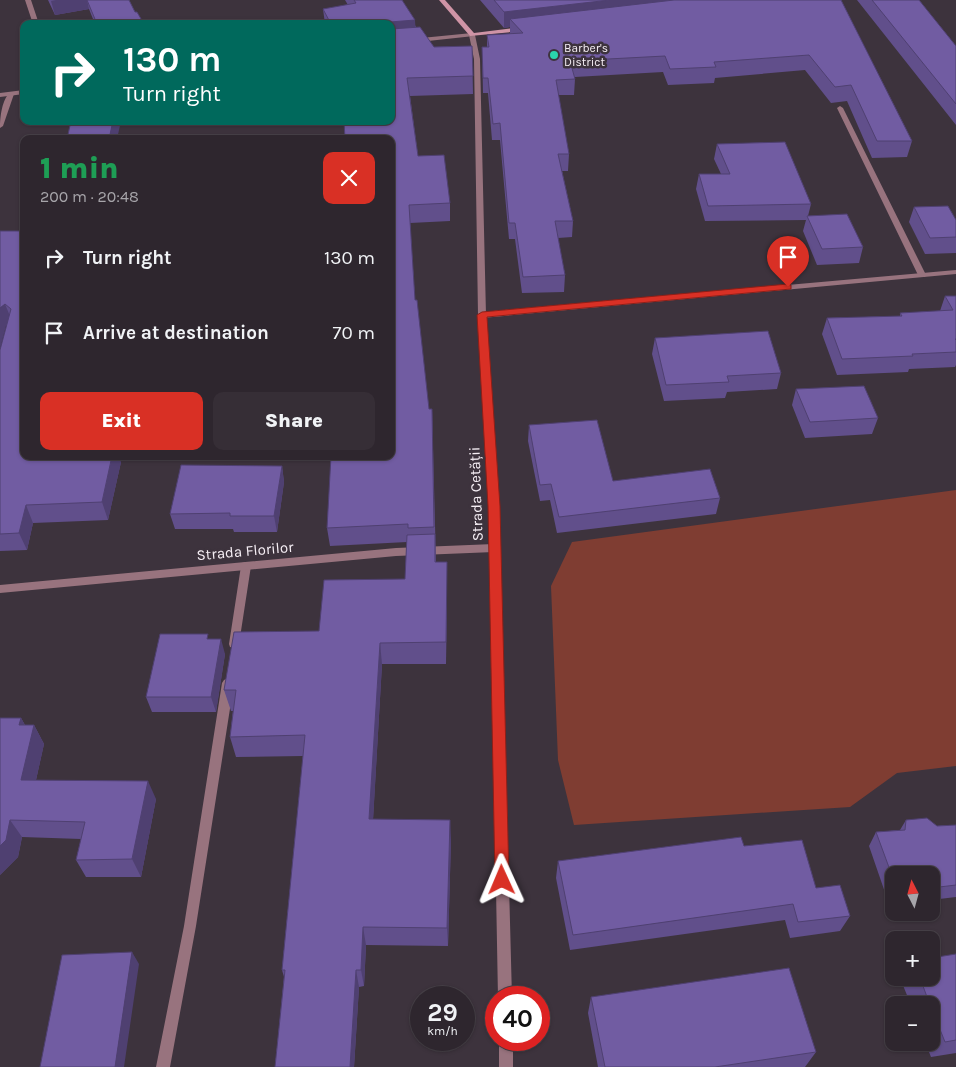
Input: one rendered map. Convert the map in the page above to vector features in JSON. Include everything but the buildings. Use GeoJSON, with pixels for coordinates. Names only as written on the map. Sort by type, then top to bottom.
{"type":"FeatureCollection","features":[{"type":"Feature","properties":{"kind":"main road","name":"Strada Cetății"},"geometry":{"type":"LineString","coordinates":[[442,0],[472,35]]}},
{"type":"Feature","properties":{"kind":"main road"},"geometry":{"type":"LineString","coordinates":[[472,35],[532,28]]}},
{"type":"Feature","properties":{"kind":"street"},"geometry":{"type":"LineString","coordinates":[[28,0],[35,20]]}},
{"type":"Feature","properties":{"kind":"street"},"geometry":{"type":"LineString","coordinates":[[395,44],[472,35]]}},
{"type":"Feature","properties":{"kind":"street","name":"Strada Cetății"},"geometry":{"type":"LineString","coordinates":[[472,35],[477,59],[482,315],[494,506],[505,986]]}},
{"type":"Feature","properties":{"kind":"street"},"geometry":{"type":"LineString","coordinates":[[0,95],[20,93]]}},
{"type":"Feature","properties":{"kind":"street"},"geometry":{"type":"LineString","coordinates":[[0,126],[11,94]]}},
{"type":"Feature","properties":{"kind":"street"},"geometry":{"type":"LineString","coordinates":[[840,108],[922,275]]}},
{"type":"Feature","properties":{"kind":"street"},"geometry":{"type":"LineString","coordinates":[[482,315],[956,272]]}},
{"type":"Feature","properties":{"kind":"street","name":"Strada Florilor"},"geometry":{"type":"LineString","coordinates":[[0,589],[396,552],[494,548]]}},
{"type":"Feature","properties":{"kind":"street"},"geometry":{"type":"LineString","coordinates":[[232,654],[246,566]]}},
{"type":"Feature","properties":{"kind":"street"},"geometry":{"type":"LineString","coordinates":[[164,1067],[190,926],[229,673]]}},
{"type":"Feature","properties":{"kind":"street"},"geometry":{"type":"LineString","coordinates":[[506,1051],[506,1067]]}},
{"type":"Feature","properties":{"kind":"shaded area"},"geometry":{"type":"Polygon","coordinates":[[[956,490],[956,766],[897,773],[850,807],[574,825],[558,760],[551,586],[572,542],[956,490]]]}},
{"type":"Feature","properties":{"kind":"place","name":"Barber's District"},"geometry":{"type":"Point","coordinates":[554,55]}},
{"type":"Feature","properties":{"kind":"route"},"geometry":{"type":"LineString","coordinates":[[502,880],[494,506],[482,315],[788,287]]}}]}
